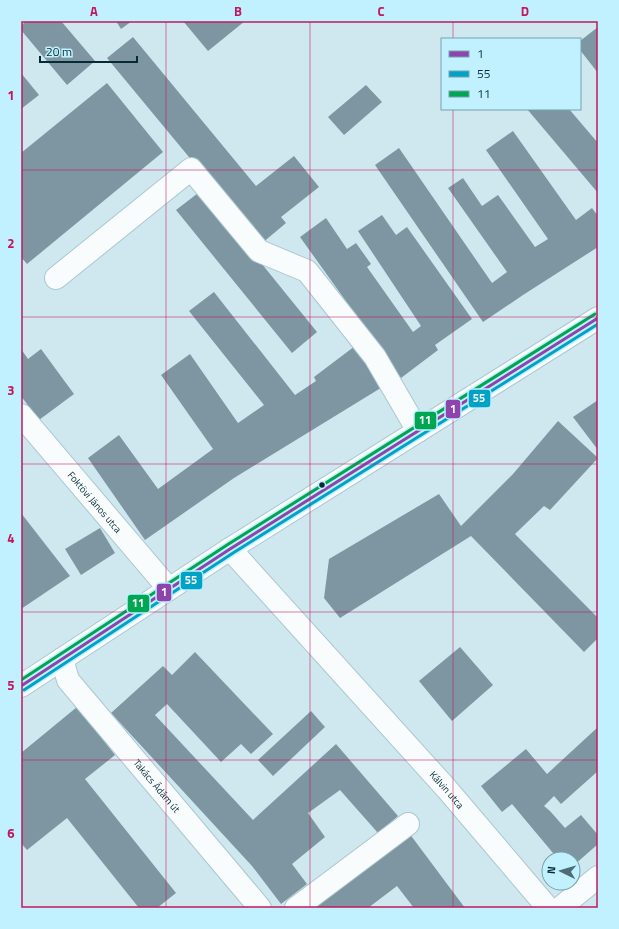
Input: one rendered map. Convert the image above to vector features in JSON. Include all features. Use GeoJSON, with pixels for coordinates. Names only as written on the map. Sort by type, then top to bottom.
{"type":"FeatureCollection","features":[{"type":"Feature","properties":{"kind":"street"},"geometry":{"type":"LineString","coordinates":[[56,278],[191,169],[259,251],[307,271],[375,357],[418,431]]}},
{"type":"Feature","properties":{"kind":"street"},"geometry":{"type":"LineString","coordinates":[[21,686],[230,549],[598,318]]}},
{"type":"Feature","properties":{"kind":"street","name":"Foktövi János utca"},"geometry":{"type":"LineString","coordinates":[[21,415],[169,589]]}},
{"type":"Feature","properties":{"kind":"street","name":"Kálvin utca"},"geometry":{"type":"LineString","coordinates":[[230,549],[446,788],[548,908]]}},
{"type":"Feature","properties":{"kind":"street","name":"Takács Ádám út"},"geometry":{"type":"LineString","coordinates":[[62,659],[68,680],[260,908]]}},
{"type":"Feature","properties":{"kind":"street"},"geometry":{"type":"LineString","coordinates":[[296,908],[408,824]]}},
{"type":"Feature","properties":{"kind":"street"},"geometry":{"type":"LineString","coordinates":[[560,908],[598,877]]}},
{"type":"Feature","properties":{"kind":"building"},"geometry":{"type":"Polygon","coordinates":[[[26,21],[61,21],[95,61],[67,85],[21,30],[21,26],[26,21]]]}},
{"type":"Feature","properties":{"kind":"building"},"geometry":{"type":"Polygon","coordinates":[[[116,21],[132,21],[121,29],[116,21]]]}},
{"type":"Feature","properties":{"kind":"building"},"geometry":{"type":"Polygon","coordinates":[[[183,21],[245,21],[208,51],[183,21]]]}},
{"type":"Feature","properties":{"kind":"building"},"geometry":{"type":"Polygon","coordinates":[[[598,27],[598,73],[581,51],[581,40],[598,27]]]}},
{"type":"Feature","properties":{"kind":"building"},"geometry":{"type":"Polygon","coordinates":[[[133,37],[256,186],[294,156],[319,187],[281,217],[286,223],[261,244],[107,58],[133,37]]]}},
{"type":"Feature","properties":{"kind":"building"},"geometry":{"type":"Polygon","coordinates":[[[21,73],[39,95],[21,109],[21,73]]]}},
{"type":"Feature","properties":{"kind":"building"},"geometry":{"type":"Polygon","coordinates":[[[107,83],[163,152],[27,264],[21,257],[21,153],[107,83]]]}},
{"type":"Feature","properties":{"kind":"building"},"geometry":{"type":"Polygon","coordinates":[[[366,85],[382,102],[344,135],[328,117],[366,85]]]}},
{"type":"Feature","properties":{"kind":"building"},"geometry":{"type":"Polygon","coordinates":[[[528,110],[570,110],[598,143],[598,193],[528,110]]]}},
{"type":"Feature","properties":{"kind":"building"},"geometry":{"type":"Polygon","coordinates":[[[513,131],[576,220],[592,208],[598,216],[598,247],[483,322],[375,165],[399,148],[492,283],[507,272],[448,188],[463,178],[482,206],[498,195],[535,247],[548,239],[486,150],[513,131]]]}},
{"type":"Feature","properties":{"kind":"building"},"geometry":{"type":"Polygon","coordinates":[[[202,190],[317,332],[292,353],[176,210],[202,190]]]}},
{"type":"Feature","properties":{"kind":"building"},"geometry":{"type":"Polygon","coordinates":[[[382,215],[396,235],[407,227],[472,319],[435,345],[438,350],[401,378],[300,237],[326,218],[347,249],[356,243],[371,264],[367,267],[413,332],[421,326],[358,231],[382,215]]]}},
{"type":"Feature","properties":{"kind":"building"},"geometry":{"type":"Polygon","coordinates":[[[214,292],[295,395],[316,381],[314,377],[355,346],[384,386],[234,478],[145,540],[88,458],[119,435],[158,489],[213,449],[161,375],[190,354],[238,423],[264,405],[189,311],[214,292]]]}},
{"type":"Feature","properties":{"kind":"building"},"geometry":{"type":"Polygon","coordinates":[[[21,349],[28,359],[41,349],[74,394],[39,420],[21,396],[21,349]]]}},
{"type":"Feature","properties":{"kind":"building"},"geometry":{"type":"Polygon","coordinates":[[[598,400],[598,450],[573,417],[598,400]]]}},
{"type":"Feature","properties":{"kind":"building"},"geometry":{"type":"Polygon","coordinates":[[[558,421],[598,458],[550,510],[544,506],[515,534],[598,618],[598,638],[584,652],[471,536],[340,618],[324,598],[329,559],[439,494],[461,526],[513,474],[558,421]]]}},
{"type":"Feature","properties":{"kind":"building"},"geometry":{"type":"Polygon","coordinates":[[[21,513],[70,576],[21,609],[21,513]]]}},
{"type":"Feature","properties":{"kind":"building"},"geometry":{"type":"Polygon","coordinates":[[[100,528],[115,553],[81,575],[65,549],[100,528]]]}},
{"type":"Feature","properties":{"kind":"building"},"geometry":{"type":"Polygon","coordinates":[[[460,647],[493,685],[452,721],[419,681],[460,647]]]}},
{"type":"Feature","properties":{"kind":"building"},"geometry":{"type":"Polygon","coordinates":[[[195,652],[273,734],[251,754],[241,744],[221,762],[167,704],[155,715],[253,820],[336,744],[398,816],[378,833],[340,790],[308,813],[325,837],[292,864],[307,884],[281,904],[252,866],[111,713],[163,666],[172,675],[195,652]]]}},
{"type":"Feature","properties":{"kind":"building"},"geometry":{"type":"Polygon","coordinates":[[[77,707],[115,755],[85,779],[176,893],[157,908],[139,908],[67,818],[27,850],[21,843],[21,753],[77,707]]]}},
{"type":"Feature","properties":{"kind":"building"},"geometry":{"type":"Polygon","coordinates":[[[311,711],[325,727],[273,776],[258,760],[311,711]]]}},
{"type":"Feature","properties":{"kind":"building"},"geometry":{"type":"Polygon","coordinates":[[[598,727],[598,771],[561,804],[554,796],[544,806],[565,828],[581,815],[598,835],[598,844],[581,859],[581,851],[551,851],[512,804],[502,812],[481,786],[526,749],[547,774],[598,727]]]}},
{"type":"Feature","properties":{"kind":"building"},"geometry":{"type":"Polygon","coordinates":[[[409,833],[465,908],[414,908],[397,886],[368,908],[308,908],[409,833]]]}},
{"type":"Feature","properties":{"kind":"transit line","name":"11"},"geometry":{"type":"LineString","coordinates":[[21,680],[227,545],[595,314]]}},
{"type":"Feature","properties":{"kind":"transit line","name":"1"},"geometry":{"type":"LineString","coordinates":[[21,686],[230,549],[598,318]]}},
{"type":"Feature","properties":{"kind":"transit line","name":"55"},"geometry":{"type":"LineString","coordinates":[[24,690],[233,553],[598,324]]}}]}
